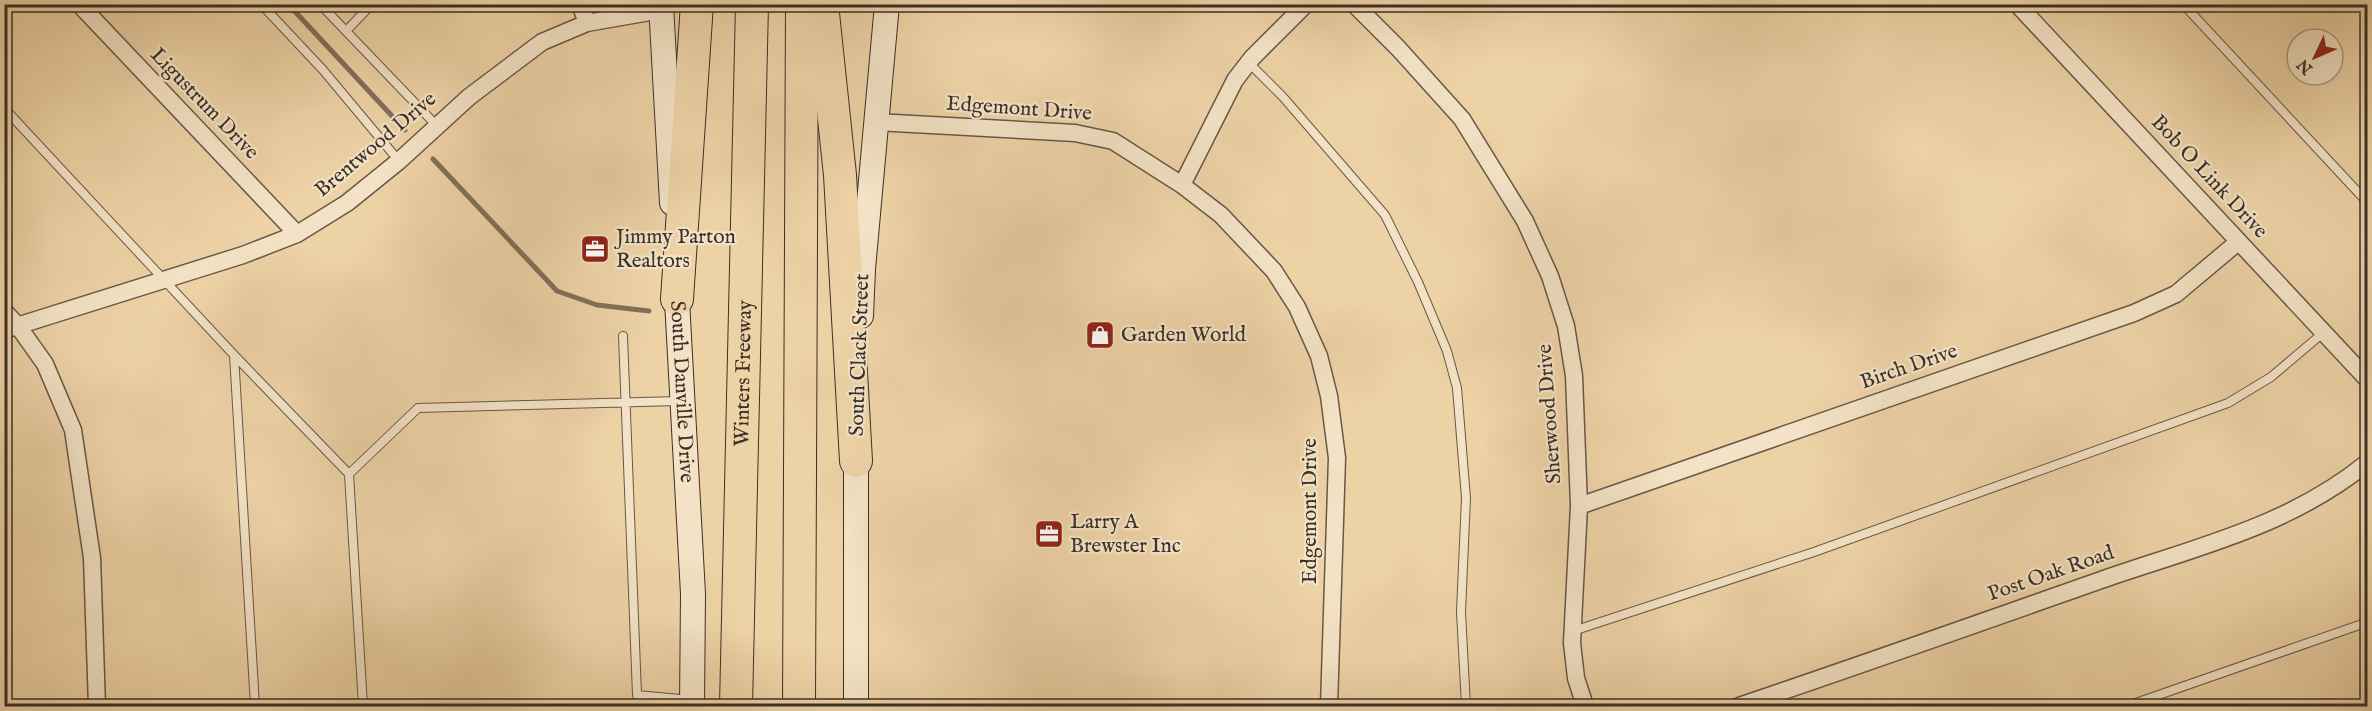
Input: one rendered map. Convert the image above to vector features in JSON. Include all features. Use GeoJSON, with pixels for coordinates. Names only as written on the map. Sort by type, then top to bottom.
{"type":"FeatureCollection","features":[{"type":"Feature","properties":{"kind":"highway"},"geometry":{"type":"LineString","coordinates":[[677,299],[697,4]]}},
{"type":"Feature","properties":{"kind":"highway","name":"Winters Freeway"},"geometry":{"type":"LineString","coordinates":[[736,706],[752,4]]}},
{"type":"Feature","properties":{"kind":"highway"},"geometry":{"type":"LineString","coordinates":[[799,706],[802,4]]}},
{"type":"Feature","properties":{"kind":"highway"},"geometry":{"type":"LineString","coordinates":[[822,4],[840,175],[856,461]]}},
{"type":"Feature","properties":{"kind":"main road","name":"South Clack Street"},"geometry":{"type":"LineString","coordinates":[[856,706],[856,461],[862,269],[887,4]]}},
{"type":"Feature","properties":{"kind":"main road","name":"South Danville Drive"},"geometry":{"type":"LineString","coordinates":[[661,7],[693,594],[692,704]]}},
{"type":"Feature","properties":{"kind":"street","name":"Ligustrum Drive"},"geometry":{"type":"LineString","coordinates":[[79,4],[297,234]]}},
{"type":"Feature","properties":{"kind":"street"},"geometry":{"type":"LineString","coordinates":[[580,4],[586,23]]}},
{"type":"Feature","properties":{"kind":"street"},"geometry":{"type":"LineString","coordinates":[[1182,185],[1235,80],[1306,4]]}},
{"type":"Feature","properties":{"kind":"street","name":"Sherwood Drive"},"geometry":{"type":"LineString","coordinates":[[1354,4],[1398,48],[1462,120],[1525,221],[1550,276],[1566,326],[1574,376],[1579,506],[1572,631],[1576,678],[1585,706]]}},
{"type":"Feature","properties":{"kind":"street","name":"Bob O Link Drive"},"geometry":{"type":"LineString","coordinates":[[2017,4],[2367,380]]}},
{"type":"Feature","properties":{"kind":"street","name":"Brentwood Drive"},"geometry":{"type":"LineString","coordinates":[[11,328],[243,255],[297,234],[347,203],[508,65],[542,42],[586,23],[661,7]]}},
{"type":"Feature","properties":{"kind":"street","name":"Edgemont Drive"},"geometry":{"type":"LineString","coordinates":[[876,122],[1075,134],[1113,141],[1182,185],[1221,215],[1274,271],[1297,307],[1319,356],[1329,396],[1337,458],[1329,706]]}},
{"type":"Feature","properties":{"kind":"street","name":"Birch Drive"},"geometry":{"type":"LineString","coordinates":[[1579,506],[2134,313],[2176,294],[2238,242]]}},
{"type":"Feature","properties":{"kind":"street"},"geometry":{"type":"LineString","coordinates":[[4,311],[11,328],[45,364],[73,430],[92,558],[97,706]]}},
{"type":"Feature","properties":{"kind":"street","name":"Post Oak Road"},"geometry":{"type":"LineString","coordinates":[[1739,706],[2138,567],[2232,538],[2289,513],[2350,476],[2367,462]]}},
{"type":"Feature","properties":{"kind":"lane"},"geometry":{"type":"LineString","coordinates":[[261,4],[323,70],[399,160]]}},
{"type":"Feature","properties":{"kind":"lane"},"geometry":{"type":"LineString","coordinates":[[320,4],[437,126]]}},
{"type":"Feature","properties":{"kind":"lane"},"geometry":{"type":"LineString","coordinates":[[346,31],[372,4]]}},
{"type":"Feature","properties":{"kind":"lane"},"geometry":{"type":"LineString","coordinates":[[2183,4],[2367,203]]}},
{"type":"Feature","properties":{"kind":"lane"},"geometry":{"type":"LineString","coordinates":[[1249,63],[1291,106],[1385,215],[1418,282],[1447,351],[1457,388],[1466,498],[1461,612],[1466,706]]}},
{"type":"Feature","properties":{"kind":"lane"},"geometry":{"type":"LineString","coordinates":[[4,108],[166,279],[234,355],[349,474],[363,706]]}},
{"type":"Feature","properties":{"kind":"lane"},"geometry":{"type":"LineString","coordinates":[[1572,631],[1814,552],[2228,403],[2271,377],[2323,333]]}},
{"type":"Feature","properties":{"kind":"lane"},"geometry":{"type":"LineString","coordinates":[[623,336],[637,694],[692,704]]}},
{"type":"Feature","properties":{"kind":"lane"},"geometry":{"type":"LineString","coordinates":[[234,355],[255,706]]}},
{"type":"Feature","properties":{"kind":"lane"},"geometry":{"type":"LineString","coordinates":[[349,474],[418,408],[683,401]]}},
{"type":"Feature","properties":{"kind":"lane"},"geometry":{"type":"LineString","coordinates":[[2127,706],[2367,622]]}},
{"type":"Feature","properties":{"kind":"waterway"},"geometry":{"type":"LineString","coordinates":[[288,4],[405,130]]}},
{"type":"Feature","properties":{"kind":"waterway"},"geometry":{"type":"LineString","coordinates":[[433,159],[557,291],[597,305],[649,311]]}},
{"type":"Feature","properties":{"kind":"place","name":"Jimmy Parton Realtors"},"geometry":{"type":"Point","coordinates":[595,249]}},
{"type":"Feature","properties":{"kind":"place","name":"Garden World"},"geometry":{"type":"Point","coordinates":[1100,335]}},
{"type":"Feature","properties":{"kind":"place","name":"Larry A Brewster Inc"},"geometry":{"type":"Point","coordinates":[1049,534]}}]}
